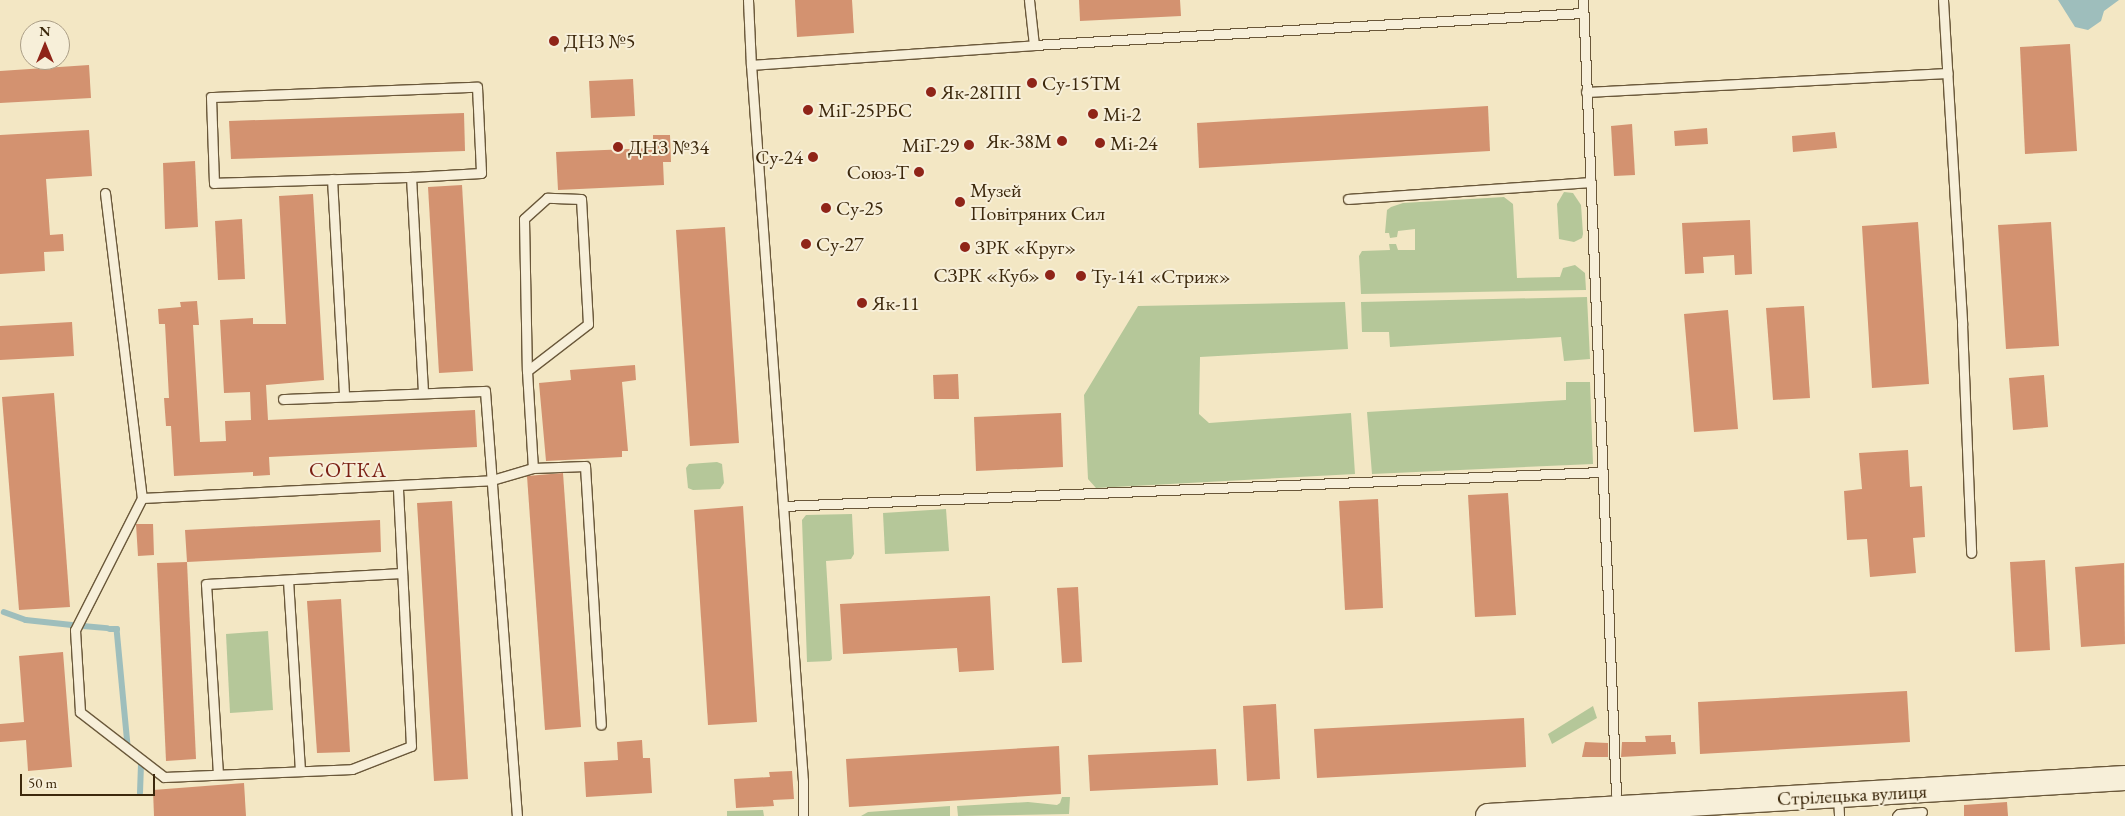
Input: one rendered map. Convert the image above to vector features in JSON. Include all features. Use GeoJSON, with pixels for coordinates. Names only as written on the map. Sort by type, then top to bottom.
{"type":"FeatureCollection","features":[{"type":"Feature","properties":{"kind":"main road","name":"Стрілецька вулиця"},"geometry":{"type":"LineString","coordinates":[[1488,816],[1838,806],[1921,806],[2125,778]]}},
{"type":"Feature","properties":{"kind":"lane"},"geometry":{"type":"LineString","coordinates":[[748,0],[751,65],[802,771],[803,816]]}},
{"type":"Feature","properties":{"kind":"lane"},"geometry":{"type":"LineString","coordinates":[[1030,0],[1034,46]]}},
{"type":"Feature","properties":{"kind":"lane"},"geometry":{"type":"LineString","coordinates":[[1583,0],[1616,794]]}},
{"type":"Feature","properties":{"kind":"lane"},"geometry":{"type":"LineString","coordinates":[[1943,0],[1962,324],[1971,553]]}},
{"type":"Feature","properties":{"kind":"lane"},"geometry":{"type":"LineString","coordinates":[[751,65],[1583,13]]}},
{"type":"Feature","properties":{"kind":"lane"},"geometry":{"type":"LineString","coordinates":[[1586,92],[1948,73]]}},
{"type":"Feature","properties":{"kind":"lane"},"geometry":{"type":"LineString","coordinates":[[476,87],[482,173],[411,177],[214,183],[211,97],[476,87]]}},
{"type":"Feature","properties":{"kind":"lane"},"geometry":{"type":"LineString","coordinates":[[411,177],[423,393]]}},
{"type":"Feature","properties":{"kind":"lane"},"geometry":{"type":"LineString","coordinates":[[332,179],[344,396]]}},
{"type":"Feature","properties":{"kind":"lane"},"geometry":{"type":"LineString","coordinates":[[1348,199],[1590,182]]}},
{"type":"Feature","properties":{"kind":"lane"},"geometry":{"type":"LineString","coordinates":[[105,193],[142,498],[75,630],[80,712],[164,776],[352,769],[411,746],[398,485]]}},
{"type":"Feature","properties":{"kind":"lane"},"geometry":{"type":"LineString","coordinates":[[527,371],[588,324],[581,199],[547,198],[524,220],[527,371],[534,468]]}},
{"type":"Feature","properties":{"kind":"lane"},"geometry":{"type":"LineString","coordinates":[[283,399],[485,391],[517,816]]}},
{"type":"Feature","properties":{"kind":"lane"},"geometry":{"type":"LineString","coordinates":[[142,498],[492,480],[534,468],[585,466],[601,725]]}},
{"type":"Feature","properties":{"kind":"lane"},"geometry":{"type":"LineString","coordinates":[[782,506],[1602,472]]}},
{"type":"Feature","properties":{"kind":"lane"},"geometry":{"type":"LineString","coordinates":[[218,774],[206,584],[402,573]]}},
{"type":"Feature","properties":{"kind":"lane"},"geometry":{"type":"LineString","coordinates":[[288,580],[300,772]]}},
{"type":"Feature","properties":{"kind":"lane"},"geometry":{"type":"LineString","coordinates":[[1897,816],[1921,806]]}},
{"type":"Feature","properties":{"kind":"green space"},"geometry":{"type":"Polygon","coordinates":[[[1564,192],[1573,193],[1581,205],[1583,234],[1582,238],[1574,242],[1559,239],[1557,204],[1564,192]]]}},
{"type":"Feature","properties":{"kind":"green space"},"geometry":{"type":"Polygon","coordinates":[[[1504,197],[1513,204],[1517,278],[1560,277],[1563,268],[1575,265],[1585,273],[1586,290],[1361,294],[1359,256],[1362,251],[1390,250],[1389,244],[1396,244],[1398,250],[1415,250],[1415,229],[1398,231],[1397,237],[1390,238],[1389,233],[1385,233],[1387,210],[1391,207],[1403,203],[1504,197]]]}},
{"type":"Feature","properties":{"kind":"green space"},"geometry":{"type":"Polygon","coordinates":[[[1587,297],[1590,359],[1564,361],[1561,337],[1390,347],[1389,332],[1362,332],[1361,302],[1587,297]]]}},
{"type":"Feature","properties":{"kind":"green space"},"geometry":{"type":"Polygon","coordinates":[[[1345,302],[1348,349],[1200,357],[1199,414],[1209,423],[1351,413],[1355,474],[1096,488],[1088,479],[1084,395],[1138,306],[1345,302]]]}},
{"type":"Feature","properties":{"kind":"green space"},"geometry":{"type":"Polygon","coordinates":[[[1566,382],[1590,382],[1593,464],[1372,474],[1367,412],[1566,400],[1566,382]]]}},
{"type":"Feature","properties":{"kind":"green space"},"geometry":{"type":"Polygon","coordinates":[[[717,462],[722,464],[724,483],[720,489],[693,490],[688,488],[686,468],[689,464],[717,462]]]}},
{"type":"Feature","properties":{"kind":"green space"},"geometry":{"type":"Polygon","coordinates":[[[946,509],[949,551],[885,554],[883,513],[946,509]]]}},
{"type":"Feature","properties":{"kind":"green space"},"geometry":{"type":"Polygon","coordinates":[[[852,514],[854,554],[851,559],[826,561],[832,659],[830,661],[807,662],[802,520],[806,515],[852,514]]]}},
{"type":"Feature","properties":{"kind":"green space"},"geometry":{"type":"Polygon","coordinates":[[[268,631],[273,710],[230,713],[226,634],[268,631]]]}},
{"type":"Feature","properties":{"kind":"green space"},"geometry":{"type":"Polygon","coordinates":[[[1593,706],[1597,718],[1552,744],[1548,734],[1593,706]]]}},
{"type":"Feature","properties":{"kind":"green space"},"geometry":{"type":"Polygon","coordinates":[[[1062,797],[1070,797],[1069,814],[958,816],[957,806],[1028,802],[1057,805],[1062,797]]]}},
{"type":"Feature","properties":{"kind":"green space"},"geometry":{"type":"Polygon","coordinates":[[[950,806],[950,816],[861,816],[868,812],[950,806]]]}},
{"type":"Feature","properties":{"kind":"green space"},"geometry":{"type":"Polygon","coordinates":[[[763,810],[764,816],[727,816],[727,811],[763,810]]]}},
{"type":"Feature","properties":{"kind":"water"},"geometry":{"type":"Polygon","coordinates":[[[2058,0],[2119,0],[2104,11],[2101,21],[2088,30],[2075,27],[2058,0]]]}},
{"type":"Feature","properties":{"kind":"building"},"geometry":{"type":"Polygon","coordinates":[[[795,0],[852,0],[854,33],[797,37],[795,0]]]}},
{"type":"Feature","properties":{"kind":"building"},"geometry":{"type":"Polygon","coordinates":[[[1079,0],[1180,0],[1181,16],[1080,21],[1079,0]]]}},
{"type":"Feature","properties":{"kind":"building"},"geometry":{"type":"Polygon","coordinates":[[[2070,44],[2077,151],[2025,154],[2020,47],[2070,44]]]}},
{"type":"Feature","properties":{"kind":"building"},"geometry":{"type":"Polygon","coordinates":[[[89,65],[91,98],[0,103],[0,71],[70,70],[70,66],[89,65]]]}},
{"type":"Feature","properties":{"kind":"building"},"geometry":{"type":"Polygon","coordinates":[[[633,79],[635,116],[591,118],[589,81],[633,79]]]}},
{"type":"Feature","properties":{"kind":"building"},"geometry":{"type":"Polygon","coordinates":[[[1488,106],[1490,151],[1199,168],[1197,123],[1488,106]]]}},
{"type":"Feature","properties":{"kind":"building"},"geometry":{"type":"Polygon","coordinates":[[[464,113],[465,151],[231,159],[229,121],[464,113]]]}},
{"type":"Feature","properties":{"kind":"building"},"geometry":{"type":"Polygon","coordinates":[[[1632,124],[1635,175],[1614,176],[1611,126],[1632,124]]]}},
{"type":"Feature","properties":{"kind":"building"},"geometry":{"type":"Polygon","coordinates":[[[1707,128],[1708,144],[1675,146],[1674,131],[1707,128]]]}},
{"type":"Feature","properties":{"kind":"building"},"geometry":{"type":"Polygon","coordinates":[[[89,130],[92,176],[46,179],[50,235],[63,234],[64,251],[44,252],[45,271],[0,274],[0,135],[89,130]]]}},
{"type":"Feature","properties":{"kind":"building"},"geometry":{"type":"Polygon","coordinates":[[[1835,132],[1837,148],[1793,152],[1792,136],[1835,132]]]}},
{"type":"Feature","properties":{"kind":"building"},"geometry":{"type":"Polygon","coordinates":[[[653,135],[670,135],[671,162],[663,162],[664,185],[558,190],[556,152],[653,148],[653,135]]]}},
{"type":"Feature","properties":{"kind":"building"},"geometry":{"type":"Polygon","coordinates":[[[195,161],[198,227],[165,229],[163,163],[195,161]]]}},
{"type":"Feature","properties":{"kind":"building"},"geometry":{"type":"Polygon","coordinates":[[[462,185],[473,371],[439,373],[428,187],[462,185]]]}},
{"type":"Feature","properties":{"kind":"building"},"geometry":{"type":"Polygon","coordinates":[[[313,194],[324,380],[266,385],[268,420],[475,410],[477,447],[269,457],[270,475],[253,476],[253,472],[174,476],[171,426],[166,426],[164,398],[169,398],[165,324],[159,324],[158,309],[181,307],[180,302],[197,301],[199,325],[193,325],[200,442],[226,441],[225,421],[251,420],[250,392],[224,393],[220,320],[253,318],[253,324],[286,324],[279,196],[313,194]]]}},
{"type":"Feature","properties":{"kind":"building"},"geometry":{"type":"Polygon","coordinates":[[[242,219],[245,279],[218,280],[215,221],[242,219]]]}},
{"type":"Feature","properties":{"kind":"building"},"geometry":{"type":"Polygon","coordinates":[[[1750,220],[1752,274],[1735,275],[1734,255],[1703,257],[1704,273],[1685,274],[1682,223],[1750,220]]]}},
{"type":"Feature","properties":{"kind":"building"},"geometry":{"type":"Polygon","coordinates":[[[1918,222],[1929,384],[1872,388],[1862,226],[1918,222]]]}},
{"type":"Feature","properties":{"kind":"building"},"geometry":{"type":"Polygon","coordinates":[[[2051,222],[2059,346],[2006,349],[1998,225],[2051,222]]]}},
{"type":"Feature","properties":{"kind":"building"},"geometry":{"type":"Polygon","coordinates":[[[725,227],[739,443],[690,446],[676,230],[725,227]]]}},
{"type":"Feature","properties":{"kind":"building"},"geometry":{"type":"Polygon","coordinates":[[[1804,306],[1810,398],[1773,400],[1766,308],[1804,306]]]}},
{"type":"Feature","properties":{"kind":"building"},"geometry":{"type":"Polygon","coordinates":[[[1728,310],[1738,429],[1694,432],[1684,314],[1728,310]]]}},
{"type":"Feature","properties":{"kind":"building"},"geometry":{"type":"Polygon","coordinates":[[[72,322],[74,356],[0,360],[0,326],[72,322]]]}},
{"type":"Feature","properties":{"kind":"building"},"geometry":{"type":"Polygon","coordinates":[[[635,365],[636,380],[622,382],[628,451],[622,451],[622,457],[546,461],[539,383],[571,380],[570,370],[635,365]]]}},
{"type":"Feature","properties":{"kind":"building"},"geometry":{"type":"Polygon","coordinates":[[[958,374],[959,399],[934,399],[933,375],[958,374]]]}},
{"type":"Feature","properties":{"kind":"building"},"geometry":{"type":"Polygon","coordinates":[[[2044,375],[2048,427],[2013,430],[2009,378],[2044,375]]]}},
{"type":"Feature","properties":{"kind":"building"},"geometry":{"type":"Polygon","coordinates":[[[54,393],[70,607],[19,610],[2,397],[54,393]]]}},
{"type":"Feature","properties":{"kind":"building"},"geometry":{"type":"Polygon","coordinates":[[[1061,413],[1063,467],[976,471],[974,417],[1061,413]]]}},
{"type":"Feature","properties":{"kind":"building"},"geometry":{"type":"Polygon","coordinates":[[[1908,450],[1910,487],[1922,486],[1925,537],[1913,538],[1916,573],[1870,577],[1867,539],[1847,540],[1844,491],[1862,489],[1859,453],[1908,450]]]}},
{"type":"Feature","properties":{"kind":"building"},"geometry":{"type":"Polygon","coordinates":[[[563,473],[581,727],[545,730],[527,476],[563,473]]]}},
{"type":"Feature","properties":{"kind":"building"},"geometry":{"type":"Polygon","coordinates":[[[1508,493],[1516,615],[1475,617],[1468,495],[1508,493]]]}},
{"type":"Feature","properties":{"kind":"building"},"geometry":{"type":"Polygon","coordinates":[[[1378,499],[1383,608],[1345,610],[1339,501],[1378,499]]]}},
{"type":"Feature","properties":{"kind":"building"},"geometry":{"type":"Polygon","coordinates":[[[452,501],[468,779],[434,781],[417,503],[452,501]]]}},
{"type":"Feature","properties":{"kind":"building"},"geometry":{"type":"Polygon","coordinates":[[[743,506],[757,722],[708,725],[694,510],[743,506]]]}},
{"type":"Feature","properties":{"kind":"building"},"geometry":{"type":"Polygon","coordinates":[[[380,520],[381,552],[187,562],[185,530],[380,520]]]}},
{"type":"Feature","properties":{"kind":"building"},"geometry":{"type":"Polygon","coordinates":[[[136,524],[153,524],[154,555],[138,556],[136,524]]]}},
{"type":"Feature","properties":{"kind":"building"},"geometry":{"type":"Polygon","coordinates":[[[2045,560],[2050,650],[2015,652],[2010,562],[2045,560]]]}},
{"type":"Feature","properties":{"kind":"building"},"geometry":{"type":"Polygon","coordinates":[[[187,562],[196,759],[166,761],[157,563],[187,562]]]}},
{"type":"Feature","properties":{"kind":"building"},"geometry":{"type":"Polygon","coordinates":[[[2124,563],[2125,644],[2081,647],[2075,567],[2124,563]]]}},
{"type":"Feature","properties":{"kind":"building"},"geometry":{"type":"Polygon","coordinates":[[[1078,587],[1082,662],[1062,663],[1057,588],[1078,587]]]}},
{"type":"Feature","properties":{"kind":"building"},"geometry":{"type":"Polygon","coordinates":[[[990,596],[994,670],[959,672],[957,648],[843,654],[840,604],[990,596]]]}},
{"type":"Feature","properties":{"kind":"building"},"geometry":{"type":"Polygon","coordinates":[[[341,599],[350,752],[317,753],[307,601],[341,599]]]}},
{"type":"Feature","properties":{"kind":"building"},"geometry":{"type":"Polygon","coordinates":[[[63,652],[72,767],[28,771],[26,740],[0,742],[0,724],[24,722],[19,656],[63,652]]]}},
{"type":"Feature","properties":{"kind":"building"},"geometry":{"type":"Polygon","coordinates":[[[1907,691],[1910,742],[1700,754],[1698,702],[1907,691]]]}},
{"type":"Feature","properties":{"kind":"building"},"geometry":{"type":"Polygon","coordinates":[[[1276,704],[1280,779],[1247,781],[1243,706],[1276,704]]]}},
{"type":"Feature","properties":{"kind":"building"},"geometry":{"type":"Polygon","coordinates":[[[1524,718],[1526,767],[1317,778],[1314,729],[1524,718]]]}},
{"type":"Feature","properties":{"kind":"building"},"geometry":{"type":"Polygon","coordinates":[[[1671,735],[1671,742],[1675,742],[1676,754],[1621,757],[1622,742],[1646,742],[1645,736],[1671,735]]]}},
{"type":"Feature","properties":{"kind":"building"},"geometry":{"type":"Polygon","coordinates":[[[642,740],[643,758],[650,758],[652,793],[586,797],[584,762],[618,760],[617,742],[642,740]]]}},
{"type":"Feature","properties":{"kind":"building"},"geometry":{"type":"Polygon","coordinates":[[[1585,742],[1608,743],[1608,757],[1582,757],[1585,742]]]}},
{"type":"Feature","properties":{"kind":"building"},"geometry":{"type":"Polygon","coordinates":[[[1059,746],[1061,794],[849,807],[846,759],[1059,746]]]}},
{"type":"Feature","properties":{"kind":"building"},"geometry":{"type":"Polygon","coordinates":[[[1216,749],[1218,785],[1090,791],[1088,755],[1216,749]]]}},
{"type":"Feature","properties":{"kind":"building"},"geometry":{"type":"Polygon","coordinates":[[[792,771],[794,799],[773,800],[774,806],[736,808],[734,779],[770,777],[769,772],[792,771]]]}},
{"type":"Feature","properties":{"kind":"building"},"geometry":{"type":"Polygon","coordinates":[[[244,783],[246,816],[154,816],[153,790],[244,783]]]}},
{"type":"Feature","properties":{"kind":"building"},"geometry":{"type":"Polygon","coordinates":[[[2007,802],[2008,816],[1964,816],[1964,805],[2007,802]]]}},
{"type":"Feature","properties":{"kind":"waterway"},"geometry":{"type":"LineString","coordinates":[[4,612],[26,620],[72,625]]}},
{"type":"Feature","properties":{"kind":"waterway"},"geometry":{"type":"LineString","coordinates":[[83,626],[107,628]]}},
{"type":"Feature","properties":{"kind":"waterway"},"geometry":{"type":"LineString","coordinates":[[110,629],[117,629],[128,746]]}},
{"type":"Feature","properties":{"kind":"waterway"},"geometry":{"type":"LineString","coordinates":[[140,793],[141,764]]}},
{"type":"Feature","properties":{"kind":"place","name":"ДНЗ №5"},"geometry":{"type":"Point","coordinates":[554,41]}},
{"type":"Feature","properties":{"kind":"place","name":"Су-15ТМ"},"geometry":{"type":"Point","coordinates":[1032,83]}},
{"type":"Feature","properties":{"kind":"place","name":"Як-28ПП"},"geometry":{"type":"Point","coordinates":[931,92]}},
{"type":"Feature","properties":{"kind":"place","name":"МіГ-25РБС"},"geometry":{"type":"Point","coordinates":[808,110]}},
{"type":"Feature","properties":{"kind":"place","name":"Мі-2"},"geometry":{"type":"Point","coordinates":[1093,114]}},
{"type":"Feature","properties":{"kind":"place","name":"Як-38М"},"geometry":{"type":"Point","coordinates":[1062,141]}},
{"type":"Feature","properties":{"kind":"place","name":"Мі-24"},"geometry":{"type":"Point","coordinates":[1100,143]}},
{"type":"Feature","properties":{"kind":"place","name":"МіГ-29"},"geometry":{"type":"Point","coordinates":[969,145]}},
{"type":"Feature","properties":{"kind":"place","name":"ДНЗ №34"},"geometry":{"type":"Point","coordinates":[618,147]}},
{"type":"Feature","properties":{"kind":"place","name":"Су-24"},"geometry":{"type":"Point","coordinates":[813,157]}},
{"type":"Feature","properties":{"kind":"place","name":"Союз-Т"},"geometry":{"type":"Point","coordinates":[919,172]}},
{"type":"Feature","properties":{"kind":"place","name":"Музей Повітряних Сил"},"geometry":{"type":"Point","coordinates":[960,202]}},
{"type":"Feature","properties":{"kind":"place","name":"Су-25"},"geometry":{"type":"Point","coordinates":[826,208]}},
{"type":"Feature","properties":{"kind":"place","name":"Су-27"},"geometry":{"type":"Point","coordinates":[806,244]}},
{"type":"Feature","properties":{"kind":"place","name":"ЗРК «Круг»"},"geometry":{"type":"Point","coordinates":[965,247]}},
{"type":"Feature","properties":{"kind":"place","name":"СЗРК «Куб»"},"geometry":{"type":"Point","coordinates":[1050,275]}},
{"type":"Feature","properties":{"kind":"place","name":"Ту-141 «Стриж»"},"geometry":{"type":"Point","coordinates":[1081,276]}},
{"type":"Feature","properties":{"kind":"place","name":"Як-11"},"geometry":{"type":"Point","coordinates":[862,303]}},
{"type":"Feature","properties":{"kind":"district","name":"СОТКА"},"geometry":{"type":"Point","coordinates":[348,470]}}]}
